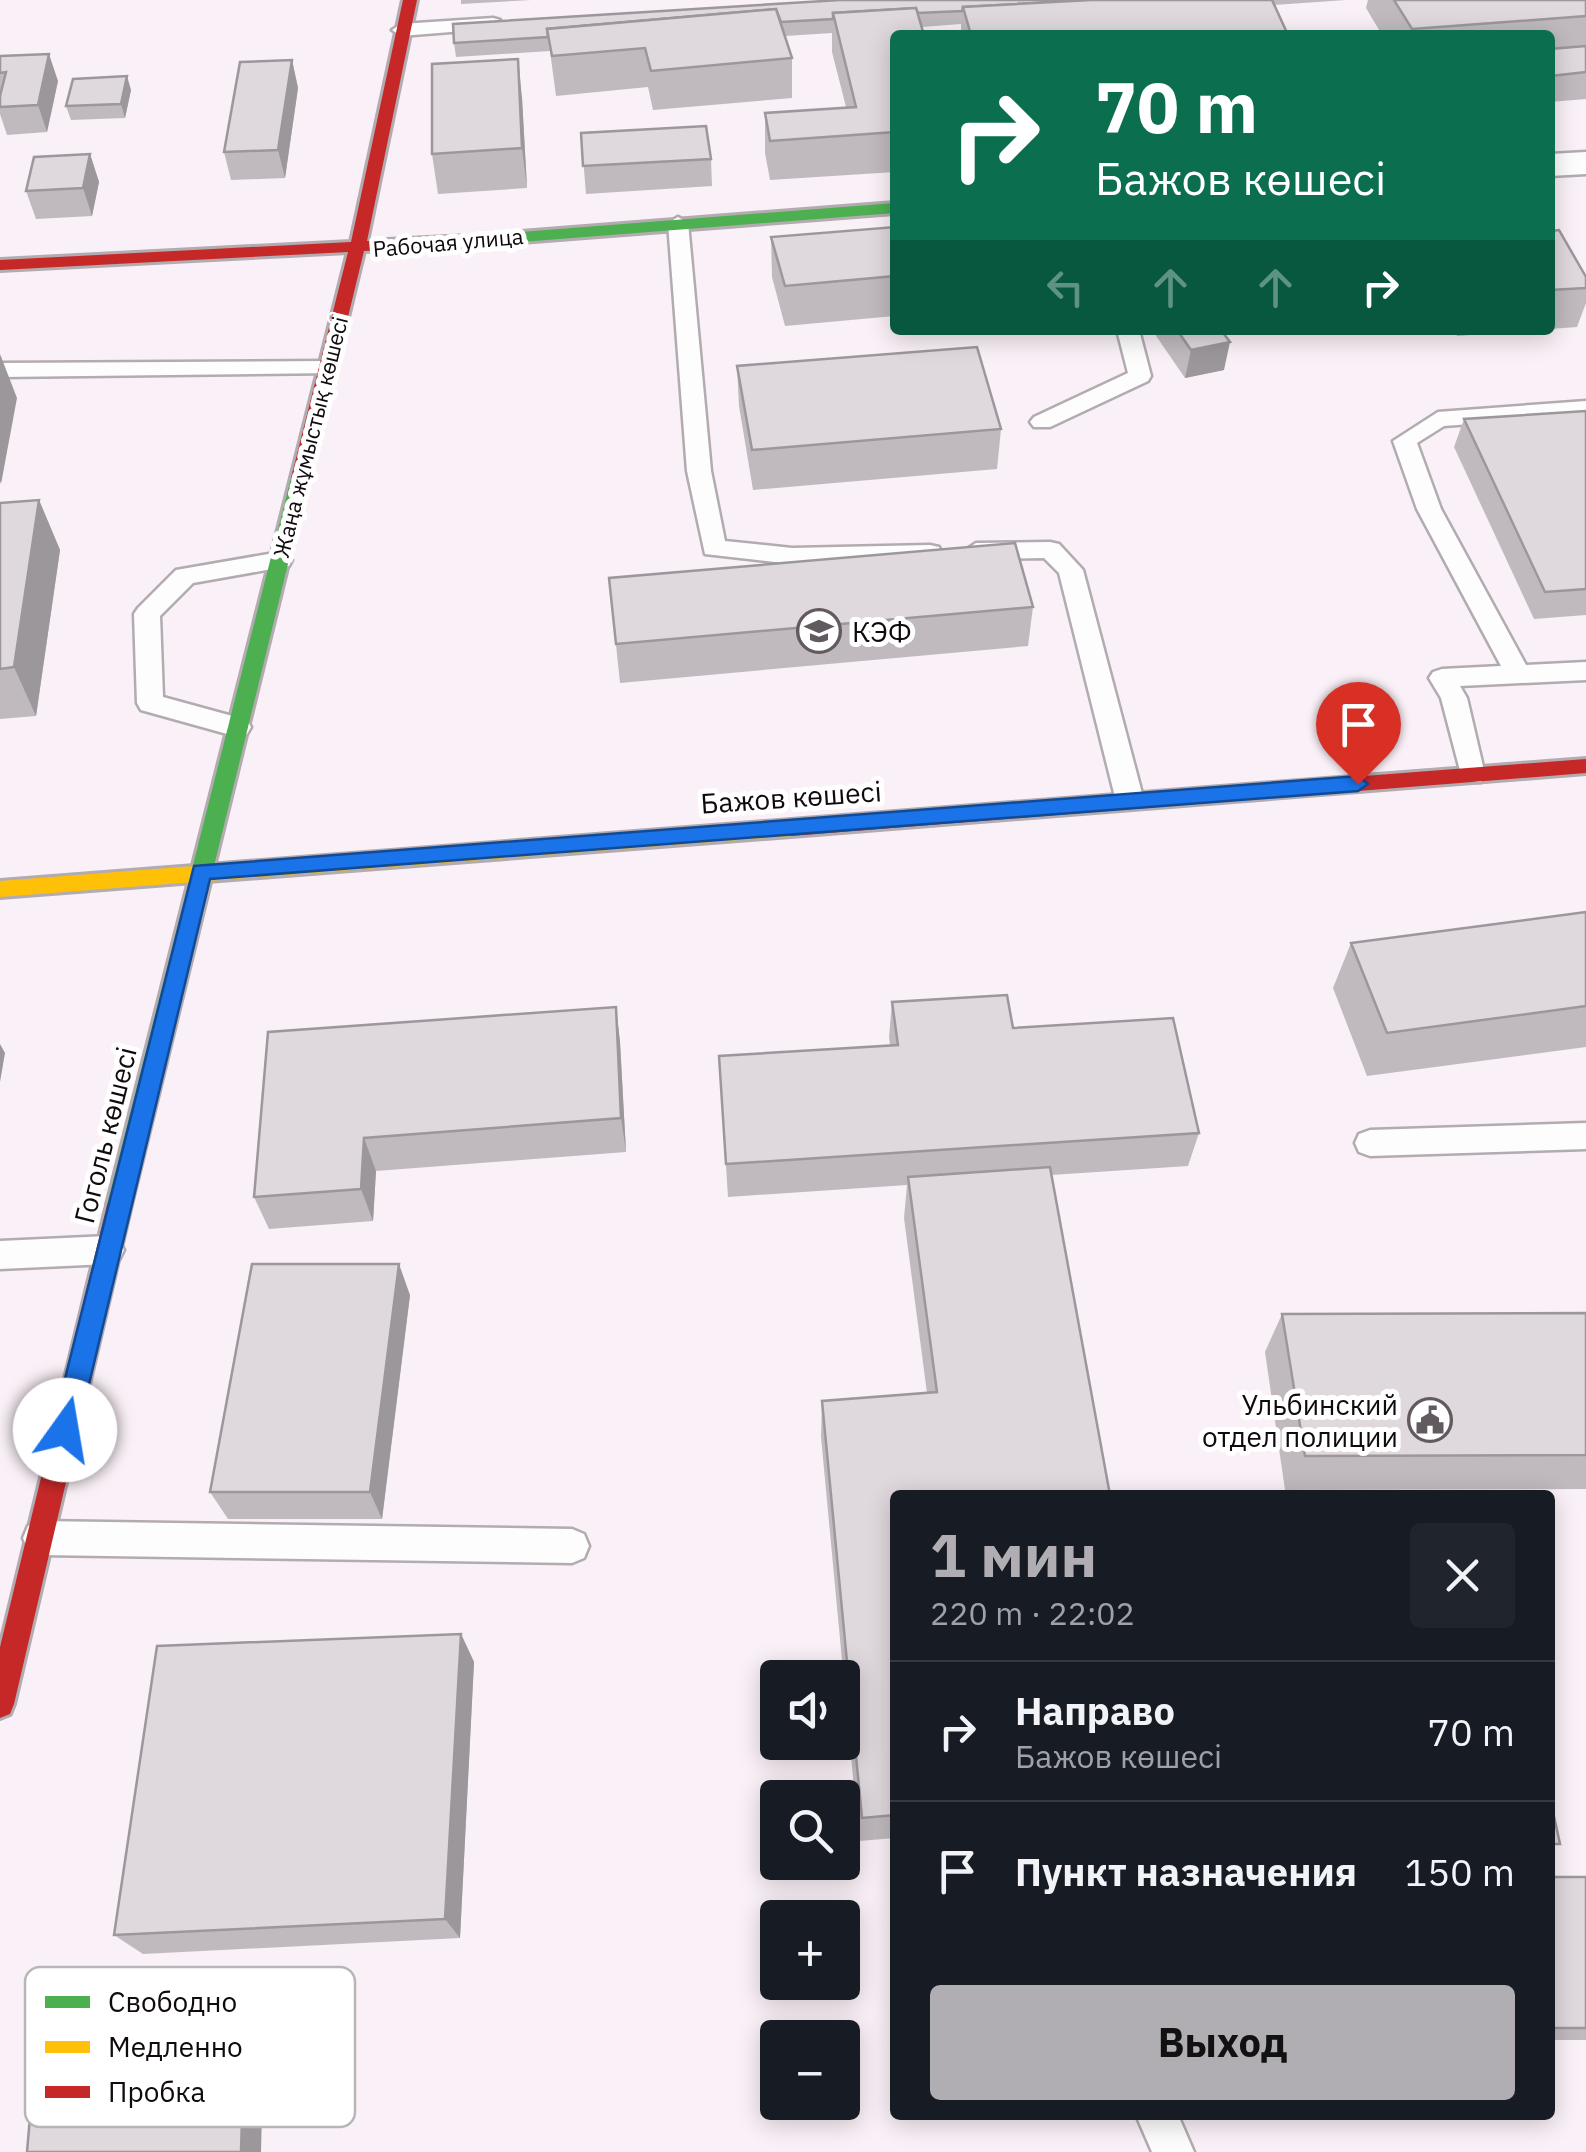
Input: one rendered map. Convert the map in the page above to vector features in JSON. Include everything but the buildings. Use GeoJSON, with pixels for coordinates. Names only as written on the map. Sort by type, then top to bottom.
{"type":"FeatureCollection","features":[{"type":"Feature","properties":{"kind":"street","name":"Жаңа жұмыстық көшесі"},"geometry":{"type":"LineString","coordinates":[[201,872],[357,249],[410,0]]}},
{"type":"Feature","properties":{"kind":"street"},"geometry":{"type":"LineString","coordinates":[[1555,165],[1586,163]]}},
{"type":"Feature","properties":{"kind":"street","name":"Рабочая улица"},"geometry":{"type":"LineString","coordinates":[[0,265],[357,249],[890,208]]}},
{"type":"Feature","properties":{"kind":"street","name":"Бажов көшесі"},"geometry":{"type":"LineString","coordinates":[[0,889],[1586,766]]}},
{"type":"Feature","properties":{"kind":"street","name":"Гоголь көшесі"},"geometry":{"type":"LineString","coordinates":[[0,1704],[201,872]]}},
{"type":"Feature","properties":{"kind":"lane"},"geometry":{"type":"LineString","coordinates":[[401,30],[520,22]]}},
{"type":"Feature","properties":{"kind":"lane"},"geometry":{"type":"LineString","coordinates":[[678,223],[699,471],[714,548],[792,556],[1050,550],[1071,570],[1130,801]]}},
{"type":"Feature","properties":{"kind":"lane"},"geometry":{"type":"LineString","coordinates":[[1042,422],[1140,376],[1129,335]]}},
{"type":"Feature","properties":{"kind":"lane"},"geometry":{"type":"LineString","coordinates":[[0,370],[328,368]]}},
{"type":"Feature","properties":{"kind":"lane"},"geometry":{"type":"LineString","coordinates":[[1518,676],[1429,509],[1405,441],[1438,419],[1586,408]]}},
{"type":"Feature","properties":{"kind":"lane"},"geometry":{"type":"LineString","coordinates":[[238,726],[150,703],[146,614],[186,576],[280,560]]}},
{"type":"Feature","properties":{"kind":"lane"},"geometry":{"type":"LineString","coordinates":[[1472,775],[1454,698],[1442,678],[1586,672]]}},
{"type":"Feature","properties":{"kind":"lane"},"geometry":{"type":"LineString","coordinates":[[1370,1143],[1586,1136]]}},
{"type":"Feature","properties":{"kind":"lane"},"geometry":{"type":"LineString","coordinates":[[0,1254],[108,1250]]}},
{"type":"Feature","properties":{"kind":"lane"},"geometry":{"type":"LineString","coordinates":[[40,1538],[572,1546]]}},
{"type":"Feature","properties":{"kind":"lane"},"geometry":{"type":"LineString","coordinates":[[1159,2120],[1174,2152]]}},
{"type":"Feature","properties":{"kind":"traffic: fast"},"geometry":{"type":"LineString","coordinates":[[468,241],[890,208]]}},
{"type":"Feature","properties":{"kind":"traffic: fast"},"geometry":{"type":"LineString","coordinates":[[119,1205],[300,478]]}},
{"type":"Feature","properties":{"kind":"traffic: slow"},"geometry":{"type":"LineString","coordinates":[[0,889],[791,828]]}},
{"type":"Feature","properties":{"kind":"traffic: jam"},"geometry":{"type":"LineString","coordinates":[[300,478],[357,249],[410,0]]}},
{"type":"Feature","properties":{"kind":"traffic: jam"},"geometry":{"type":"LineString","coordinates":[[0,265],[468,241]]}},
{"type":"Feature","properties":{"kind":"traffic: jam"},"geometry":{"type":"LineString","coordinates":[[791,828],[1586,766]]}},
{"type":"Feature","properties":{"kind":"traffic: jam"},"geometry":{"type":"LineString","coordinates":[[0,1704],[119,1205]]}},
{"type":"Feature","properties":{"kind":"place","name":"КЭФ"},"geometry":{"type":"Point","coordinates":[819,631]}},
{"type":"Feature","properties":{"kind":"place","name":"Ульбинский отдел полиции"},"geometry":{"type":"Point","coordinates":[1430,1420]}},
{"type":"Feature","properties":{"kind":"route"},"geometry":{"type":"LineString","coordinates":[[65,1430],[201,872],[1358,784]]}}]}
